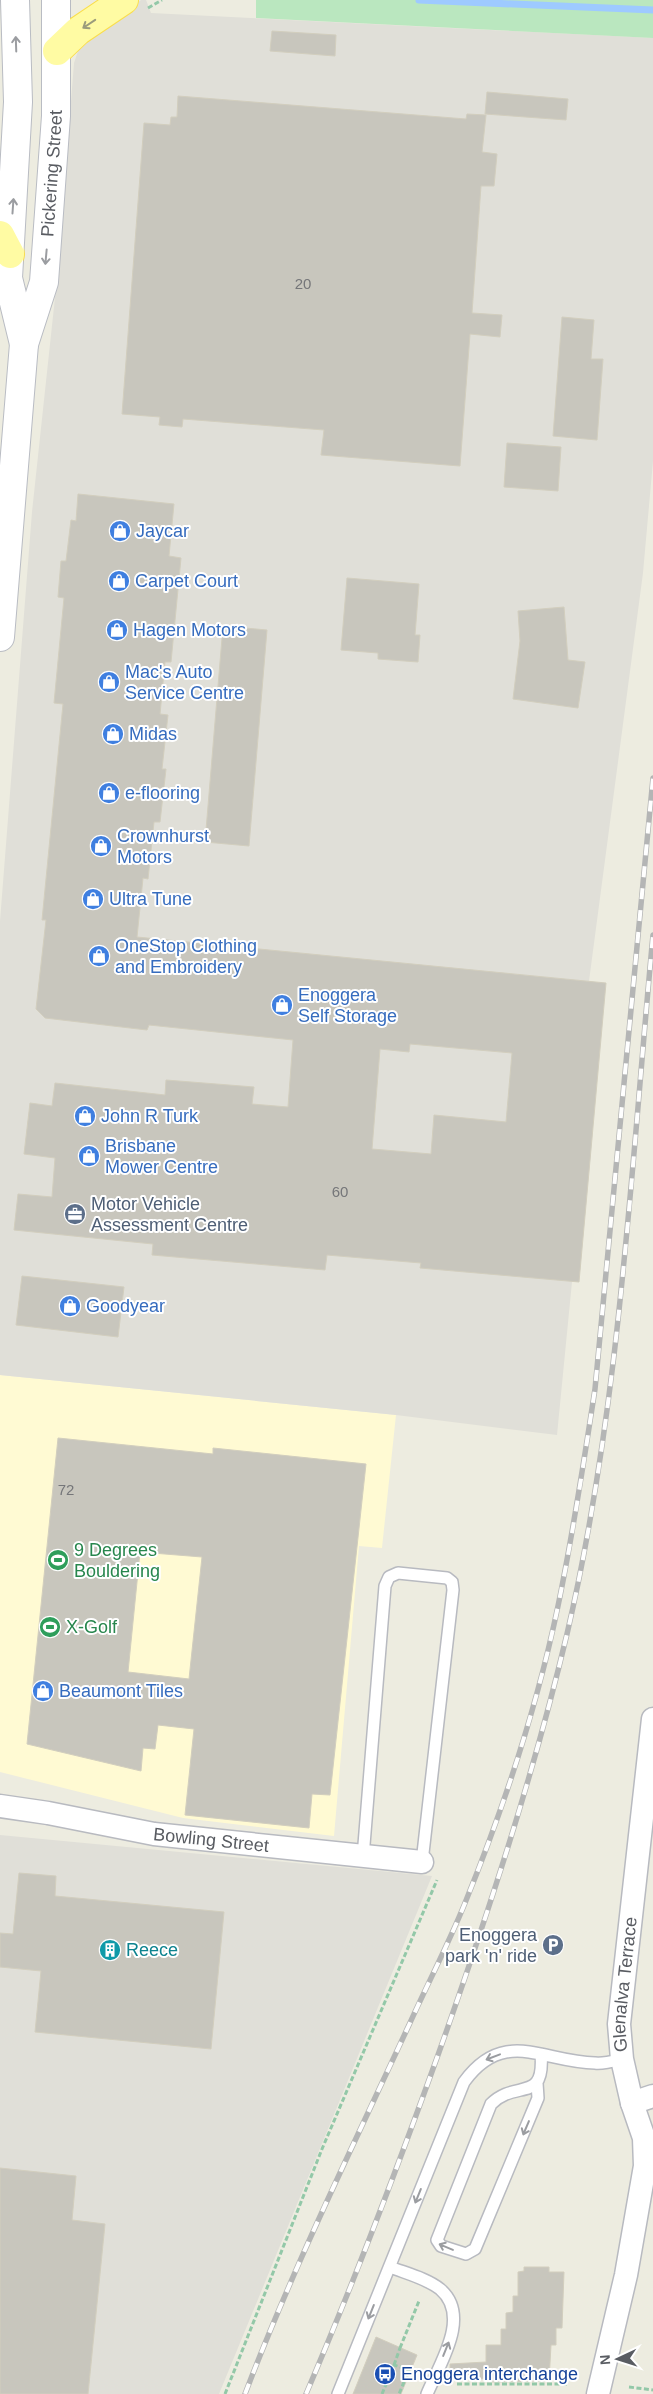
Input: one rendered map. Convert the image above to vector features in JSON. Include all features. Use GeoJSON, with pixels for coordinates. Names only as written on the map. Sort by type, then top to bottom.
{"type":"FeatureCollection","features":[{"type":"Feature","properties":{"kind":"main road","name":"Pickering Street"},"geometry":{"type":"LineString","coordinates":[[15,0],[18,102],[5,245],[8,278],[24,344]]}},
{"type":"Feature","properties":{"kind":"main road","name":"Pickering Street"},"geometry":{"type":"LineString","coordinates":[[0,637],[24,344],[44,282],[54,159],[57,51],[56,0]]}},
{"type":"Feature","properties":{"kind":"main road"},"geometry":{"type":"LineString","coordinates":[[57,51],[78,31],[124,0]]}},
{"type":"Feature","properties":{"kind":"street","name":"Glenalva Terrace"},"geometry":{"type":"LineString","coordinates":[[598,2394],[626,2274],[645,2166],[643,2099],[622,2060],[619,2024],[653,1719]]}},
{"type":"Feature","properties":{"kind":"street","name":"Bowling Street"},"geometry":{"type":"LineString","coordinates":[[0,1806],[48,1813],[154,1834],[422,1862]]}},
{"type":"Feature","properties":{"kind":"lane"},"geometry":{"type":"LineString","coordinates":[[363,1857],[385,1586],[389,1577],[398,1573],[447,1578],[452,1582],[453,1590],[422,1862]]}},
{"type":"Feature","properties":{"kind":"lane"},"geometry":{"type":"LineString","coordinates":[[338,2394],[464,2082],[476,2067],[498,2054],[511,2052],[541,2054],[596,2064],[622,2060]]}},
{"type":"Feature","properties":{"kind":"lane"},"geometry":{"type":"LineString","coordinates":[[537,2083],[521,2090],[504,2093],[491,2104],[437,2240],[442,2246],[466,2254],[475,2249],[538,2098],[537,2083],[542,2072],[541,2054]]}},
{"type":"Feature","properties":{"kind":"lane"},"geometry":{"type":"LineString","coordinates":[[390,2267],[440,2290],[452,2308],[453,2331],[427,2394]]}},
{"type":"Feature","properties":{"kind":"path"},"geometry":{"type":"LineString","coordinates":[[225,2394],[319,2158],[442,1864],[422,1862]]}},
{"type":"Feature","properties":{"kind":"path"},"geometry":{"type":"LineString","coordinates":[[382,2394],[420,2301]]}},
{"type":"Feature","properties":{"kind":"path"},"geometry":{"type":"LineString","coordinates":[[394,2364],[409,2370],[399,2394]]}},
{"type":"Feature","properties":{"kind":"path"},"geometry":{"type":"LineString","coordinates":[[457,2384],[568,2384]]}},
{"type":"Feature","properties":{"kind":"path"},"geometry":{"type":"LineString","coordinates":[[629,2386],[653,2390]]}},
{"type":"Feature","properties":{"kind":"shaded area"},"geometry":{"type":"Polygon","coordinates":[[[141,0],[146,0],[151,13],[653,38],[653,461],[643,573],[589,981],[593,1130],[579,1282],[572,1282],[557,1435],[396,1415],[0,1375],[0,921],[32,512],[57,279],[74,63],[79,48],[141,0]]]}},
{"type":"Feature","properties":{"kind":"shaded area"},"geometry":{"type":"Polygon","coordinates":[[[0,1375],[396,1415],[382,1548],[359,1546],[334,1836],[183,1818],[0,1772],[0,1375]]]}},
{"type":"Feature","properties":{"kind":"shaded area"},"geometry":{"type":"Polygon","coordinates":[[[0,1835],[432,1876],[219,2394],[0,2394],[0,1835]]]}},
{"type":"Feature","properties":{"kind":"green space"},"geometry":{"type":"Polygon","coordinates":[[[256,0],[653,0],[653,38],[256,18],[256,0]]]}},
{"type":"Feature","properties":{"kind":"building"},"geometry":{"type":"Polygon","coordinates":[[[272,31],[336,35],[335,56],[270,51],[272,31]]]}},
{"type":"Feature","properties":{"kind":"building"},"geometry":{"type":"Polygon","coordinates":[[[487,92],[568,99],[566,120],[485,114],[487,92]]]}},
{"type":"Feature","properties":{"kind":"building"},"geometry":{"type":"Polygon","coordinates":[[[178,96],[466,119],[467,114],[486,115],[482,152],[497,154],[494,186],[481,186],[472,313],[502,315],[500,337],[470,334],[460,466],[321,455],[324,430],[183,419],[182,427],[159,425],[160,417],[122,414],[144,123],[170,125],[171,117],[177,117],[178,96]]]}},
{"type":"Feature","properties":{"kind":"building"},"geometry":{"type":"Polygon","coordinates":[[[562,317],[594,320],[591,359],[603,359],[597,440],[553,436],[562,317]]]}},
{"type":"Feature","properties":{"kind":"building"},"geometry":{"type":"Polygon","coordinates":[[[507,443],[561,447],[558,491],[504,487],[507,443]]]}},
{"type":"Feature","properties":{"kind":"building"},"geometry":{"type":"Polygon","coordinates":[[[78,494],[174,504],[169,556],[181,558],[171,662],[165,662],[160,714],[168,715],[162,769],[166,769],[160,822],[154,822],[148,879],[143,878],[137,937],[606,983],[579,1282],[420,1268],[421,1263],[327,1255],[325,1270],[152,1255],[153,1244],[14,1230],[18,1194],[52,1197],[55,1158],[24,1154],[30,1103],[52,1106],[55,1083],[165,1095],[166,1080],[254,1087],[252,1104],[288,1107],[293,1040],[149,1025],[147,1030],[45,1018],[36,1009],[46,920],[42,920],[63,704],[54,703],[64,598],[58,597],[61,561],[66,561],[71,520],[76,521],[78,494]],[[410,1044],[409,1052],[380,1049],[372,1149],[431,1154],[434,1115],[506,1122],[512,1053],[410,1044]]]}},
{"type":"Feature","properties":{"kind":"building"},"geometry":{"type":"Polygon","coordinates":[[[347,578],[419,584],[415,635],[420,635],[418,662],[378,659],[378,653],[341,650],[347,578]]]}},
{"type":"Feature","properties":{"kind":"building"},"geometry":{"type":"Polygon","coordinates":[[[564,607],[568,660],[585,662],[578,708],[513,699],[520,641],[518,611],[564,607]]]}},
{"type":"Feature","properties":{"kind":"building"},"geometry":{"type":"Polygon","coordinates":[[[223,626],[267,630],[249,846],[205,842],[223,626]]]}},
{"type":"Feature","properties":{"kind":"building","name":"Goodyear"},"geometry":{"type":"Polygon","coordinates":[[[22,1276],[124,1287],[118,1337],[16,1325],[22,1276]]]}},
{"type":"Feature","properties":{"kind":"building"},"geometry":{"type":"Polygon","coordinates":[[[58,1438],[213,1454],[213,1448],[366,1464],[330,1795],[312,1794],[309,1828],[185,1815],[194,1729],[158,1725],[155,1749],[143,1748],[141,1771],[27,1744],[58,1438]],[[140,1552],[128,1672],[189,1679],[202,1557],[140,1552]]]}},
{"type":"Feature","properties":{"kind":"building","name":"Reece"},"geometry":{"type":"Polygon","coordinates":[[[19,1873],[56,1876],[55,1896],[224,1912],[211,2049],[35,2032],[41,1971],[0,1967],[0,1933],[13,1934],[19,1873]]]}},
{"type":"Feature","properties":{"kind":"building"},"geometry":{"type":"Polygon","coordinates":[[[0,2168],[76,2176],[72,2220],[105,2224],[88,2394],[0,2394],[0,2168]]]}},
{"type":"Feature","properties":{"kind":"building"},"geometry":{"type":"Polygon","coordinates":[[[524,2267],[549,2267],[549,2272],[564,2272],[562,2328],[556,2328],[556,2345],[551,2345],[549,2381],[492,2382],[492,2379],[450,2379],[450,2364],[486,2362],[486,2345],[501,2345],[501,2329],[506,2329],[506,2313],[513,2312],[513,2296],[518,2296],[518,2272],[524,2271],[524,2267]]]}},
{"type":"Feature","properties":{"kind":"building","name":"Enoggera interchange"},"geometry":{"type":"Polygon","coordinates":[[[376,2337],[417,2355],[401,2394],[353,2394],[376,2337]]]}},
{"type":"Feature","properties":{"kind":"waterway"},"geometry":{"type":"LineString","coordinates":[[419,0],[653,10]]}},
{"type":"Feature","properties":{"kind":"railway"},"geometry":{"type":"LineString","coordinates":[[245,2394],[303,2254],[445,1950],[465,1903],[506,1793],[530,1719],[550,1644],[569,1552],[595,1389],[653,778]]}},
{"type":"Feature","properties":{"kind":"railway"},"geometry":{"type":"LineString","coordinates":[[306,2394],[375,2225],[423,2098],[456,2003],[524,1794],[567,1634],[585,1548],[612,1374],[622,1286],[653,935]]}},
{"type":"Feature","properties":{"kind":"place","name":"Jaycar"},"geometry":{"type":"Point","coordinates":[120,531]}},
{"type":"Feature","properties":{"kind":"place","name":"Carpet Court"},"geometry":{"type":"Point","coordinates":[119,581]}},
{"type":"Feature","properties":{"kind":"place","name":"Hagen Motors"},"geometry":{"type":"Point","coordinates":[117,630]}},
{"type":"Feature","properties":{"kind":"place","name":"Mac's Auto Service Centre"},"geometry":{"type":"Point","coordinates":[109,682]}},
{"type":"Feature","properties":{"kind":"place","name":"Midas"},"geometry":{"type":"Point","coordinates":[113,734]}},
{"type":"Feature","properties":{"kind":"place","name":"e-flooring"},"geometry":{"type":"Point","coordinates":[109,793]}},
{"type":"Feature","properties":{"kind":"place","name":"Crownhurst Motors"},"geometry":{"type":"Point","coordinates":[101,846]}},
{"type":"Feature","properties":{"kind":"place","name":"Ultra Tune"},"geometry":{"type":"Point","coordinates":[93,899]}},
{"type":"Feature","properties":{"kind":"place","name":"OneStop Clothing and Embroidery"},"geometry":{"type":"Point","coordinates":[99,956]}},
{"type":"Feature","properties":{"kind":"place","name":"Enoggera Self Storage"},"geometry":{"type":"Point","coordinates":[282,1005]}},
{"type":"Feature","properties":{"kind":"place","name":"John R Turk"},"geometry":{"type":"Point","coordinates":[85,1116]}},
{"type":"Feature","properties":{"kind":"place","name":"Brisbane Mower Centre"},"geometry":{"type":"Point","coordinates":[89,1156]}},
{"type":"Feature","properties":{"kind":"place","name":"Motor Vehicle Assessment Centre"},"geometry":{"type":"Point","coordinates":[75,1214]}},
{"type":"Feature","properties":{"kind":"place","name":"Goodyear"},"geometry":{"type":"Point","coordinates":[70,1306]}},
{"type":"Feature","properties":{"kind":"place","name":"9 Degrees Bouldering"},"geometry":{"type":"Point","coordinates":[58,1560]}},
{"type":"Feature","properties":{"kind":"place","name":"X-Golf"},"geometry":{"type":"Point","coordinates":[50,1627]}},
{"type":"Feature","properties":{"kind":"place","name":"Beaumont Tiles"},"geometry":{"type":"Point","coordinates":[43,1691]}},
{"type":"Feature","properties":{"kind":"place","name":"Enoggera park 'n' ride"},"geometry":{"type":"Point","coordinates":[553,1945]}},
{"type":"Feature","properties":{"kind":"place","name":"Reece"},"geometry":{"type":"Point","coordinates":[110,1950]}},
{"type":"Feature","properties":{"kind":"place","name":"Enoggera interchange"},"geometry":{"type":"Point","coordinates":[385,2374]}}]}
